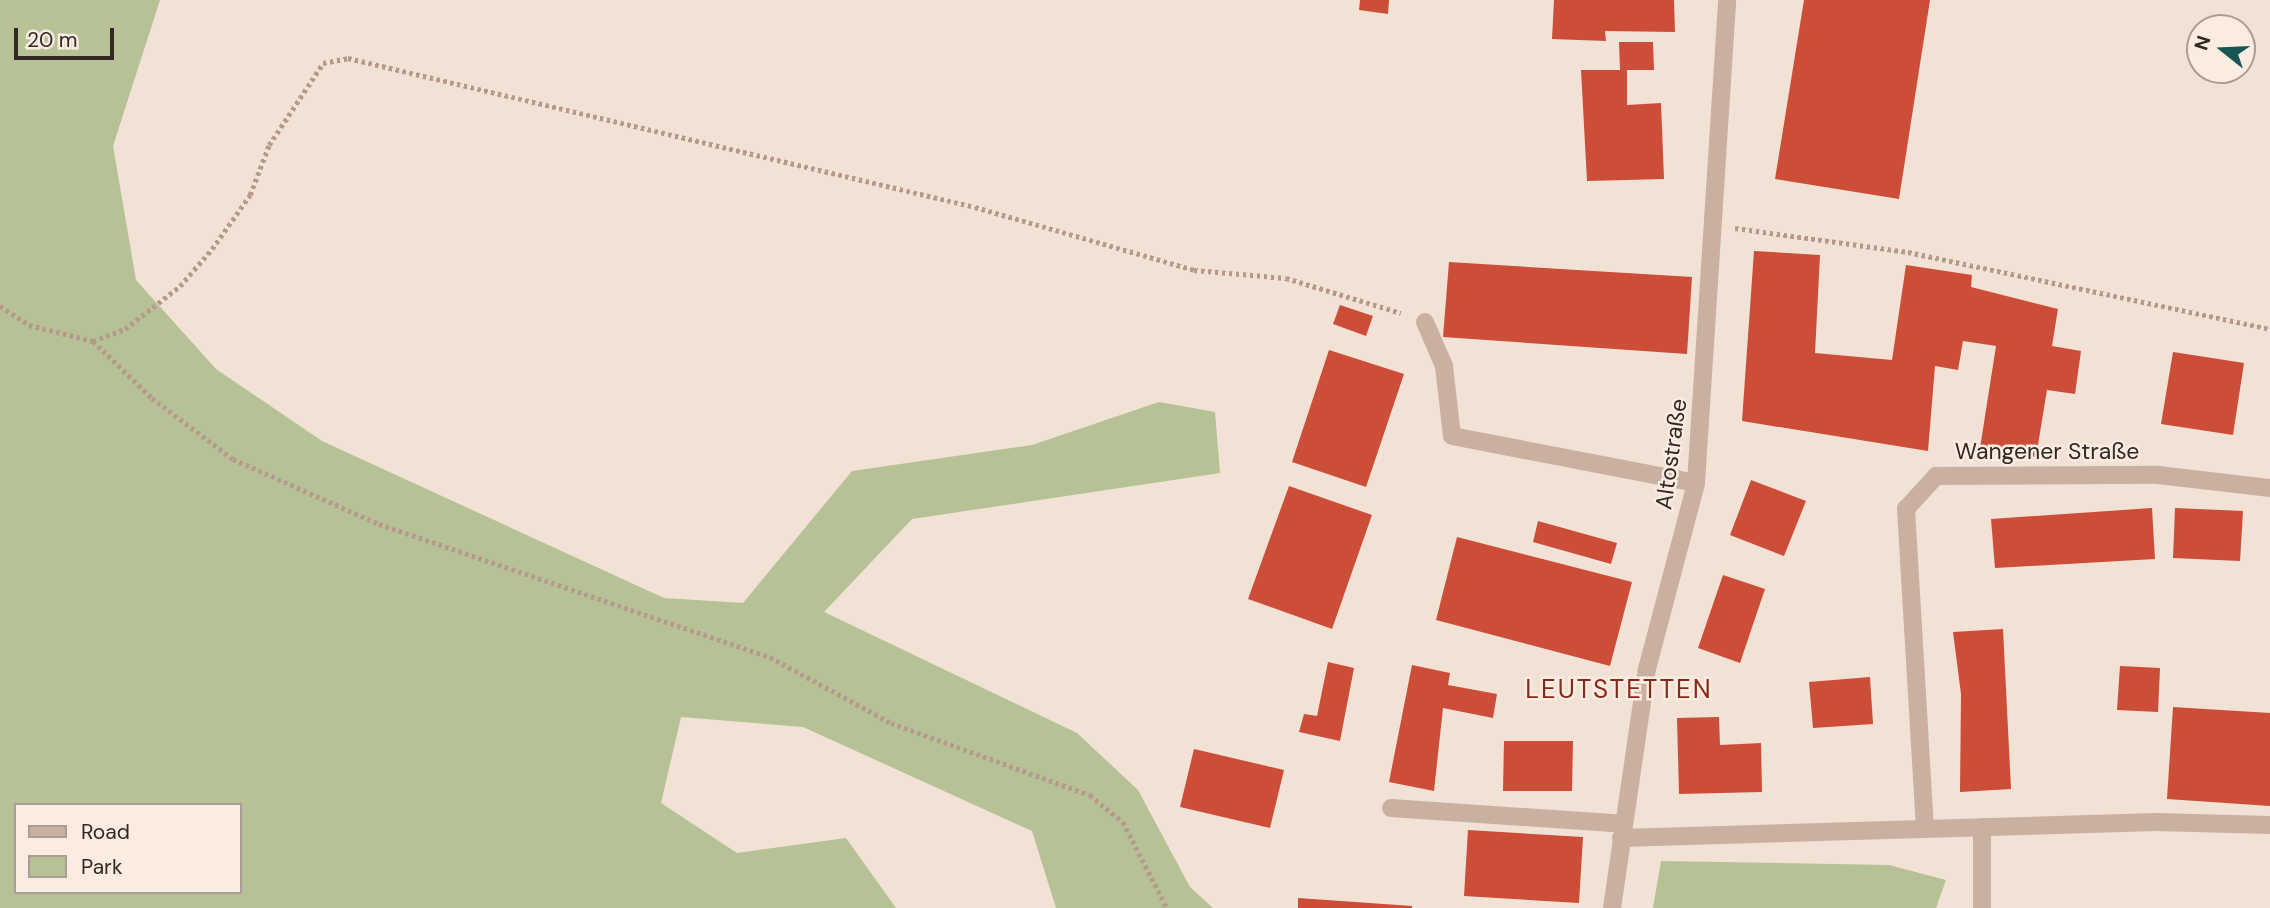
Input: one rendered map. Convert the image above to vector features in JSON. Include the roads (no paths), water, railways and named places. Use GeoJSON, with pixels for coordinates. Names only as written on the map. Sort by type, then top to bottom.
{"type":"FeatureCollection","features":[{"type":"Feature","properties":{"kind":"street","name":"Altostraße"},"geometry":{"type":"LineString","coordinates":[[1612,908],[1647,669],[1696,483],[1727,0]]}},
{"type":"Feature","properties":{"kind":"street"},"geometry":{"type":"LineString","coordinates":[[1425,322],[1444,366],[1452,436],[1696,483]]}},
{"type":"Feature","properties":{"kind":"street","name":"Wangener Straße"},"geometry":{"type":"LineString","coordinates":[[1925,829],[1906,509],[1936,476],[2158,475],[2270,488]]}},
{"type":"Feature","properties":{"kind":"street"},"geometry":{"type":"LineString","coordinates":[[1391,808],[1622,831],[2270,825]]}},
{"type":"Feature","properties":{"kind":"street"},"geometry":{"type":"LineString","coordinates":[[1982,827],[1982,908]]}},
{"type":"Feature","properties":{"kind":"district","name":"LEUTSTETTEN"},"geometry":{"type":"Point","coordinates":[1619,690]}}]}
